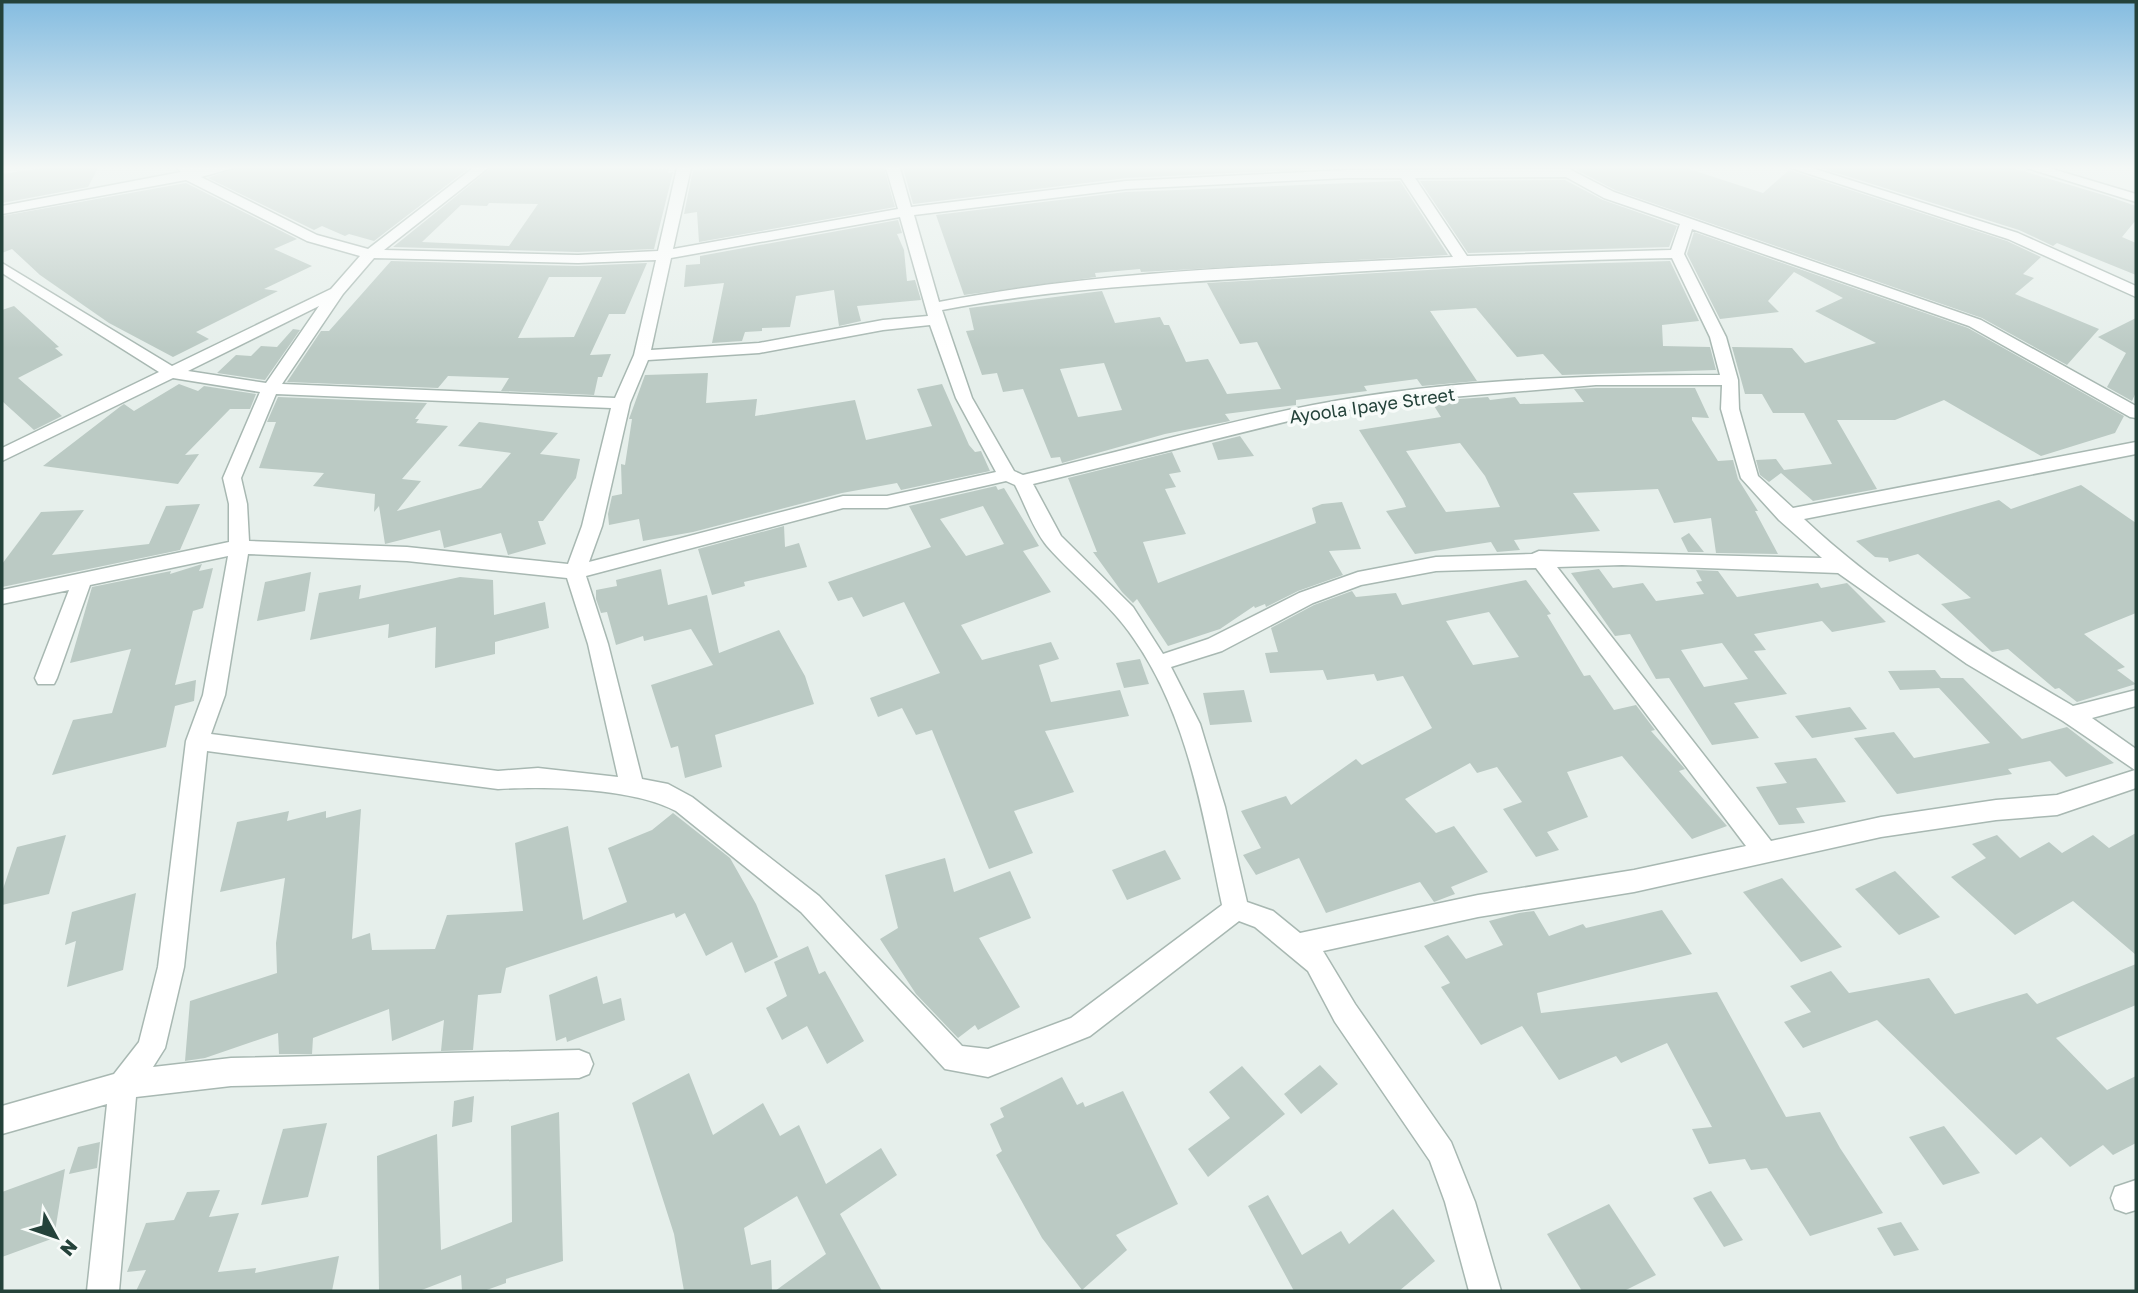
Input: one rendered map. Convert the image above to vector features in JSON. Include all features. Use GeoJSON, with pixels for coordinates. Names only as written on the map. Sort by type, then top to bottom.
{"type":"FeatureCollection","features":[{"type":"Feature","properties":{"kind":"street"},"geometry":{"type":"LineString","coordinates":[[294,228],[312,238],[370,254],[578,259],[666,255],[815,228]]}},
{"type":"Feature","properties":{"kind":"street"},"geometry":{"type":"LineString","coordinates":[[103,1291],[123,1085],[151,1048],[171,967],[197,741],[214,695],[239,547],[237,504],[232,478],[270,388],[337,291],[370,254],[403,228]]}},
{"type":"Feature","properties":{"kind":"street"},"geometry":{"type":"LineString","coordinates":[[632,788],[598,644],[575,572],[592,526],[621,403],[642,355],[672,228]]}},
{"type":"Feature","properties":{"kind":"street"},"geometry":{"type":"LineString","coordinates":[[910,228],[946,352],[964,398],[1053,540],[1125,612],[1158,663],[1189,724],[1213,807],[1237,909]]}},
{"type":"Feature","properties":{"kind":"street"},"geometry":{"type":"LineString","coordinates":[[1442,228],[1462,259]]}},
{"type":"Feature","properties":{"kind":"street"},"geometry":{"type":"LineString","coordinates":[[1686,228],[1677,254],[1718,337],[1730,380],[1730,409],[1750,478],[1786,516],[1842,566],[1974,658],[2071,715],[2136,761]]}},
{"type":"Feature","properties":{"kind":"street"},"geometry":{"type":"LineString","coordinates":[[1709,228],[1975,323],[2136,413]]}},
{"type":"Feature","properties":{"kind":"street"},"geometry":{"type":"LineString","coordinates":[[1991,228],[2113,279],[2136,292]]}},
{"type":"Feature","properties":{"kind":"street"},"geometry":{"type":"LineString","coordinates":[[642,355],[759,348],[936,314],[1032,291],[1462,259],[1677,254]]}},
{"type":"Feature","properties":{"kind":"street"},"geometry":{"type":"LineString","coordinates":[[2,267],[172,373],[270,388],[621,403]]}},
{"type":"Feature","properties":{"kind":"street"},"geometry":{"type":"LineString","coordinates":[[2,455],[337,291]]}},
{"type":"Feature","properties":{"kind":"street","name":"Ayoola Ipaye Street"},"geometry":{"type":"LineString","coordinates":[[575,572],[843,502],[887,502],[1014,478],[1313,410],[1416,395],[1597,380],[1730,380]]}},
{"type":"Feature","properties":{"kind":"street"},"geometry":{"type":"LineString","coordinates":[[1786,516],[2136,448]]}},
{"type":"Feature","properties":{"kind":"street"},"geometry":{"type":"LineString","coordinates":[[2,597],[239,547],[407,554],[575,572]]}},
{"type":"Feature","properties":{"kind":"street"},"geometry":{"type":"LineString","coordinates":[[1158,663],[1215,645],[1306,598],[1358,579],[1436,564],[1539,558],[1622,558],[1842,566]]}},
{"type":"Feature","properties":{"kind":"street"},"geometry":{"type":"LineString","coordinates":[[1539,558],[1765,852]]}},
{"type":"Feature","properties":{"kind":"street"},"geometry":{"type":"LineString","coordinates":[[46,678],[83,578]]}},
{"type":"Feature","properties":{"kind":"street"},"geometry":{"type":"LineString","coordinates":[[2071,715],[2136,698]]}},
{"type":"Feature","properties":{"kind":"street"},"geometry":{"type":"LineString","coordinates":[[197,741],[498,780],[538,777],[660,791],[684,804],[810,904],[955,1059],[988,1063],[1080,1027],[1237,909]]}},
{"type":"Feature","properties":{"kind":"street"},"geometry":{"type":"LineString","coordinates":[[1298,945],[1478,906],[1634,881],[1881,827],[1996,810],[2057,805],[2136,779]]}},
{"type":"Feature","properties":{"kind":"street"},"geometry":{"type":"LineString","coordinates":[[1237,909],[1264,919],[1317,962],[1345,1013],[1441,1152],[1460,1202],[1481,1289]]}},
{"type":"Feature","properties":{"kind":"street"},"geometry":{"type":"LineString","coordinates":[[2,1120],[123,1085],[262,1069],[579,1064]]}},
{"type":"Feature","properties":{"kind":"building"},"geometry":{"type":"Polygon","coordinates":[[[2,228],[276,228],[297,239],[274,249],[312,266],[264,289],[278,291],[196,332],[209,339],[173,357],[109,323],[40,275],[12,249],[2,253],[2,228]]]}},
{"type":"Feature","properties":{"kind":"building"},"geometry":{"type":"Polygon","coordinates":[[[327,228],[390,228],[374,241],[349,234],[345,236],[327,228]]]}},
{"type":"Feature","properties":{"kind":"building"},"geometry":{"type":"Polygon","coordinates":[[[416,228],[436,228],[422,242],[509,246],[521,228],[659,228],[654,249],[578,252],[393,247],[416,228]]]}},
{"type":"Feature","properties":{"kind":"building"},"geometry":{"type":"Polygon","coordinates":[[[698,228],[775,228],[699,242],[698,228]]]}},
{"type":"Feature","properties":{"kind":"building"},"geometry":{"type":"Polygon","coordinates":[[[852,228],[901,228],[902,233],[897,234],[904,250],[907,281],[915,280],[921,300],[857,306],[861,321],[839,326],[834,290],[796,296],[790,327],[762,328],[762,331],[745,332],[742,341],[712,343],[724,283],[684,287],[686,265],[700,264],[700,256],[852,228]]]}},
{"type":"Feature","properties":{"kind":"building"},"geometry":{"type":"Polygon","coordinates":[[[941,228],[1431,228],[1448,255],[1141,272],[1140,269],[1095,273],[1096,277],[964,295],[941,228]]]}},
{"type":"Feature","properties":{"kind":"building"},"geometry":{"type":"Polygon","coordinates":[[[1452,228],[1676,228],[1669,247],[1468,253],[1452,228]]]}},
{"type":"Feature","properties":{"kind":"building"},"geometry":{"type":"Polygon","coordinates":[[[1725,228],[1968,228],[2007,241],[2041,257],[2023,274],[2034,278],[2015,294],[2099,329],[2067,365],[1982,318],[1725,228]]]}},
{"type":"Feature","properties":{"kind":"building"},"geometry":{"type":"Polygon","coordinates":[[[2014,228],[2129,228],[2122,237],[2136,243],[2136,275],[2057,243],[2053,246],[2014,228]]]}},
{"type":"Feature","properties":{"kind":"building"},"geometry":{"type":"Polygon","coordinates":[[[1694,232],[1968,328],[2124,416],[2115,433],[2041,456],[1944,400],[1895,420],[1837,420],[1877,489],[1813,501],[1781,473],[1769,482],[1760,475],[1756,460],[1776,459],[1784,470],[1832,464],[1804,413],[1773,413],[1762,394],[1745,394],[1732,347],[1792,348],[1805,363],[1876,343],[1815,311],[1843,298],[1794,272],[1768,301],[1779,312],[1720,319],[1687,254],[1694,232]]]}},
{"type":"Feature","properties":{"kind":"building"},"geometry":{"type":"Polygon","coordinates":[[[391,261],[578,266],[647,263],[625,314],[609,314],[590,355],[611,354],[602,377],[598,377],[594,395],[501,391],[509,378],[448,376],[438,388],[287,382],[321,331],[329,331],[391,261]],[[549,277],[518,338],[574,337],[602,277],[549,277]]]}},
{"type":"Feature","properties":{"kind":"building"},"geometry":{"type":"Polygon","coordinates":[[[1670,261],[1699,321],[1662,325],[1663,346],[1710,347],[1716,370],[1562,375],[1543,354],[1517,357],[1476,308],[1430,311],[1477,381],[1422,386],[1417,379],[1364,386],[1367,391],[1296,400],[1296,405],[1225,414],[1230,421],[1165,434],[1062,463],[1060,457],[1051,458],[1023,389],[1003,392],[997,373],[982,375],[966,331],[974,330],[969,308],[1102,291],[1115,323],[1160,317],[1164,325],[1169,325],[1186,362],[1208,359],[1227,394],[1281,389],[1257,342],[1240,344],[1207,283],[1479,267],[1670,261]],[[1104,363],[1060,369],[1078,417],[1122,410],[1104,363]]]}},
{"type":"Feature","properties":{"kind":"building"},"geometry":{"type":"Polygon","coordinates":[[[14,306],[59,347],[55,348],[63,355],[18,378],[62,416],[34,430],[2,401],[2,310],[14,306]]]}},
{"type":"Feature","properties":{"kind":"building"},"geometry":{"type":"Polygon","coordinates":[[[2136,318],[2136,392],[2132,401],[2107,387],[2126,353],[2098,337],[2136,318]]]}},
{"type":"Feature","properties":{"kind":"building"},"geometry":{"type":"Polygon","coordinates":[[[293,329],[300,330],[265,380],[217,373],[236,355],[251,356],[261,346],[277,347],[293,329]]]}},
{"type":"Feature","properties":{"kind":"building"},"geometry":{"type":"Polygon","coordinates":[[[708,373],[706,403],[757,399],[755,416],[855,400],[866,440],[932,426],[917,389],[942,384],[969,445],[975,452],[981,451],[990,471],[901,490],[897,483],[842,493],[693,532],[643,541],[639,519],[609,525],[608,514],[612,496],[622,494],[621,464],[625,465],[632,419],[629,419],[645,375],[708,373]]]}},
{"type":"Feature","properties":{"kind":"building"},"geometry":{"type":"Polygon","coordinates":[[[179,384],[198,391],[204,386],[256,394],[250,409],[230,409],[185,455],[199,454],[178,484],[43,466],[124,404],[134,411],[179,384]]]}},
{"type":"Feature","properties":{"kind":"building"},"geometry":{"type":"Polygon","coordinates":[[[1695,388],[1709,418],[1692,417],[1692,420],[1718,461],[1733,460],[1738,479],[1758,511],[1755,511],[1778,554],[1716,553],[1711,518],[1674,523],[1658,489],[1573,493],[1600,531],[1514,540],[1520,550],[1497,552],[1491,542],[1415,554],[1386,511],[1406,507],[1403,500],[1359,430],[1441,417],[1431,401],[1515,397],[1520,404],[1584,402],[1574,389],[1695,388]],[[1460,443],[1406,451],[1446,512],[1500,507],[1485,476],[1460,443]]]}},
{"type":"Feature","properties":{"kind":"building"},"geometry":{"type":"Polygon","coordinates":[[[278,397],[427,403],[415,419],[419,419],[416,423],[448,426],[402,479],[421,481],[397,511],[481,488],[511,453],[458,446],[479,422],[558,433],[540,454],[580,459],[576,478],[543,521],[538,521],[546,544],[508,555],[501,533],[444,548],[440,530],[385,544],[379,506],[374,512],[375,494],[313,486],[324,473],[259,468],[276,422],[267,422],[278,397]]]}},
{"type":"Feature","properties":{"kind":"building"},"geometry":{"type":"Polygon","coordinates":[[[1240,436],[1254,456],[1218,460],[1212,443],[1240,436]]]}},
{"type":"Feature","properties":{"kind":"building"},"geometry":{"type":"Polygon","coordinates":[[[1172,452],[1181,472],[1169,474],[1176,487],[1165,489],[1186,534],[1143,542],[1158,583],[1316,523],[1312,508],[1322,504],[1342,502],[1361,549],[1329,551],[1343,575],[1298,591],[1266,607],[1265,604],[1255,608],[1254,606],[1220,629],[1168,646],[1137,599],[1133,603],[1122,592],[1093,552],[1097,552],[1068,478],[1172,452]]]}},
{"type":"Feature","properties":{"kind":"building"},"geometry":{"type":"Polygon","coordinates":[[[2081,485],[2136,523],[2136,613],[2084,634],[2125,667],[2117,670],[2136,684],[2077,702],[2059,688],[2055,689],[2008,649],[1992,652],[1941,604],[1971,598],[1918,554],[1889,562],[1888,558],[1875,557],[1856,541],[1999,500],[2011,509],[2081,485]]]}},
{"type":"Feature","properties":{"kind":"building"},"geometry":{"type":"Polygon","coordinates":[[[996,486],[998,490],[1004,488],[1039,546],[1023,551],[1051,592],[961,625],[982,660],[1051,642],[1059,659],[1039,665],[1051,702],[1120,690],[1129,716],[1045,731],[1074,792],[1014,811],[1033,853],[989,869],[932,730],[916,735],[902,708],[878,717],[870,698],[940,673],[904,602],[863,617],[852,597],[838,601],[828,582],[931,547],[909,506],[996,486]],[[983,506],[940,519],[966,556],[1004,544],[983,506]]]}},
{"type":"Feature","properties":{"kind":"building"},"geometry":{"type":"Polygon","coordinates":[[[200,504],[180,550],[2,587],[2,564],[41,512],[84,510],[52,555],[149,544],[166,506],[200,504]]]}},
{"type":"Feature","properties":{"kind":"building"},"geometry":{"type":"Polygon","coordinates":[[[784,526],[785,547],[799,543],[807,567],[744,582],[745,586],[712,595],[698,549],[784,526]]]}},
{"type":"Feature","properties":{"kind":"building"},"geometry":{"type":"Polygon","coordinates":[[[1689,533],[1704,552],[1688,552],[1681,538],[1689,533]]]}},
{"type":"Feature","properties":{"kind":"building"},"geometry":{"type":"Polygon","coordinates":[[[202,564],[199,571],[213,568],[203,608],[193,611],[175,685],[196,680],[194,701],[175,706],[166,747],[52,775],[73,720],[112,713],[131,649],[70,663],[92,587],[171,571],[170,574],[202,564]]]}},
{"type":"Feature","properties":{"kind":"building"},"geometry":{"type":"Polygon","coordinates":[[[661,569],[668,605],[707,595],[719,653],[779,630],[805,676],[814,704],[715,735],[722,767],[685,778],[678,746],[671,748],[651,685],[713,665],[691,629],[644,641],[643,636],[616,645],[607,612],[601,613],[596,599],[596,590],[617,586],[616,580],[661,569]]]}},
{"type":"Feature","properties":{"kind":"building"},"geometry":{"type":"Polygon","coordinates":[[[1599,569],[1613,588],[1643,583],[1656,601],[1704,594],[1696,582],[1702,581],[1696,570],[1718,571],[1737,597],[1818,583],[1821,588],[1847,583],[1886,622],[1832,632],[1822,621],[1754,634],[1766,650],[1754,651],[1787,694],[1734,703],[1759,738],[1712,745],[1669,678],[1656,679],[1630,634],[1615,636],[1571,573],[1599,569]],[[1722,643],[1681,650],[1704,687],[1748,679],[1722,643]]]}},
{"type":"Feature","properties":{"kind":"building"},"geometry":{"type":"Polygon","coordinates":[[[311,572],[305,611],[257,621],[265,582],[311,572]]]}},
{"type":"Feature","properties":{"kind":"building"},"geometry":{"type":"Polygon","coordinates":[[[460,577],[493,580],[494,615],[545,602],[549,628],[495,642],[495,654],[435,668],[436,627],[388,638],[389,624],[310,640],[319,593],[361,585],[359,599],[460,577]]]}},
{"type":"Feature","properties":{"kind":"building"},"geometry":{"type":"Polygon","coordinates":[[[1526,580],[1551,614],[1547,615],[1584,676],[1590,675],[1614,710],[1636,705],[1655,730],[1651,731],[1685,769],[1679,771],[1727,826],[1692,839],[1622,756],[1567,772],[1588,817],[1547,832],[1559,850],[1536,857],[1503,809],[1522,802],[1497,767],[1477,773],[1470,763],[1405,799],[1436,833],[1454,826],[1488,872],[1451,887],[1455,894],[1434,902],[1420,882],[1326,913],[1299,858],[1256,875],[1243,855],[1261,848],[1241,811],[1286,796],[1291,805],[1356,759],[1362,765],[1432,728],[1403,676],[1377,681],[1374,674],[1327,680],[1323,670],[1270,673],[1265,653],[1278,652],[1271,628],[1314,605],[1352,591],[1356,597],[1396,593],[1402,605],[1526,580]],[[1489,612],[1446,621],[1473,665],[1519,657],[1489,612]]]}},
{"type":"Feature","properties":{"kind":"building"},"geometry":{"type":"Polygon","coordinates":[[[1140,659],[1149,684],[1124,688],[1116,663],[1140,659]]]}},
{"type":"Feature","properties":{"kind":"building"},"geometry":{"type":"Polygon","coordinates":[[[1935,670],[1941,678],[1963,678],[2022,739],[2067,727],[2114,763],[2066,777],[2050,761],[2008,769],[2012,774],[1897,794],[1854,738],[1894,732],[1914,758],[1990,743],[1939,688],[1900,690],[1888,671],[1935,670]]]}},
{"type":"Feature","properties":{"kind":"building"},"geometry":{"type":"Polygon","coordinates":[[[1244,690],[1252,722],[1210,725],[1203,693],[1244,690]]]}},
{"type":"Feature","properties":{"kind":"building"},"geometry":{"type":"Polygon","coordinates":[[[1850,707],[1867,729],[1812,738],[1795,716],[1850,707]]]}},
{"type":"Feature","properties":{"kind":"building"},"geometry":{"type":"Polygon","coordinates":[[[1816,758],[1846,802],[1796,808],[1805,823],[1779,825],[1756,787],[1787,783],[1774,763],[1816,758]]]}},
{"type":"Feature","properties":{"kind":"building"},"geometry":{"type":"Polygon","coordinates":[[[361,809],[352,939],[370,933],[372,950],[435,949],[447,915],[523,911],[515,843],[568,826],[583,920],[627,902],[608,848],[652,830],[673,813],[730,858],[756,904],[778,957],[745,973],[732,942],[706,956],[685,913],[676,918],[674,913],[506,968],[501,993],[478,995],[473,1050],[441,1051],[444,1020],[392,1041],[389,1009],[313,1038],[312,1054],[279,1054],[278,1033],[205,1058],[185,1061],[190,1001],[277,973],[276,943],[285,878],[220,892],[237,822],[289,811],[287,821],[326,811],[326,818],[361,809]]]}},
{"type":"Feature","properties":{"kind":"building"},"geometry":{"type":"Polygon","coordinates":[[[2136,833],[2136,955],[2073,901],[2015,935],[1951,877],[1986,858],[1972,844],[1997,835],[2020,858],[2049,842],[2062,853],[2093,835],[2109,848],[2136,833]]]}},
{"type":"Feature","properties":{"kind":"building"},"geometry":{"type":"Polygon","coordinates":[[[66,835],[49,894],[2,905],[2,892],[17,847],[66,835]]]}},
{"type":"Feature","properties":{"kind":"building"},"geometry":{"type":"Polygon","coordinates":[[[1165,850],[1181,879],[1127,900],[1112,870],[1165,850]]]}},
{"type":"Feature","properties":{"kind":"building"},"geometry":{"type":"Polygon","coordinates":[[[945,858],[954,892],[1010,871],[1031,918],[979,938],[1020,1007],[978,1030],[975,1025],[958,1038],[916,994],[880,939],[898,928],[885,875],[945,858]]]}},
{"type":"Feature","properties":{"kind":"building"},"geometry":{"type":"Polygon","coordinates":[[[1895,871],[1940,917],[1899,935],[1855,889],[1895,871]]]}},
{"type":"Feature","properties":{"kind":"building"},"geometry":{"type":"Polygon","coordinates":[[[1782,878],[1842,947],[1801,962],[1743,892],[1782,878]]]}},
{"type":"Feature","properties":{"kind":"building"},"geometry":{"type":"Polygon","coordinates":[[[136,893],[123,970],[67,987],[76,941],[65,945],[72,912],[136,893]]]}},
{"type":"Feature","properties":{"kind":"building"},"geometry":{"type":"Polygon","coordinates":[[[1662,910],[1692,954],[1537,993],[1541,1013],[1717,992],[1786,1117],[1820,1112],[1883,1213],[1810,1236],[1767,1168],[1751,1170],[1745,1159],[1709,1164],[1692,1129],[1712,1127],[1667,1043],[1621,1063],[1616,1056],[1559,1080],[1522,1026],[1481,1045],[1441,987],[1450,983],[1424,946],[1448,935],[1466,959],[1503,945],[1489,921],[1519,913],[1534,911],[1549,936],[1583,924],[1586,928],[1662,910]]]}},
{"type":"Feature","properties":{"kind":"building"},"geometry":{"type":"Polygon","coordinates":[[[808,946],[819,974],[825,971],[864,1041],[827,1064],[807,1026],[782,1040],[766,1008],[787,996],[774,962],[808,946]]]}},
{"type":"Feature","properties":{"kind":"building"},"geometry":{"type":"Polygon","coordinates":[[[2136,964],[2136,1005],[2056,1038],[2107,1090],[2136,1076],[2136,1143],[2113,1155],[2103,1145],[2070,1167],[2041,1137],[2016,1155],[1877,1020],[1803,1048],[1784,1022],[1811,1012],[1790,986],[1831,971],[1849,993],[1929,978],[1955,1014],[2027,993],[2037,1004],[2136,964]]]}},
{"type":"Feature","properties":{"kind":"building"},"geometry":{"type":"Polygon","coordinates":[[[597,976],[603,1004],[621,998],[625,1020],[567,1042],[566,1037],[556,1041],[549,995],[597,976]]]}},
{"type":"Feature","properties":{"kind":"building"},"geometry":{"type":"Polygon","coordinates":[[[1320,1065],[1338,1084],[1301,1114],[1284,1094],[1320,1065]]]}},
{"type":"Feature","properties":{"kind":"building"},"geometry":{"type":"Polygon","coordinates":[[[1242,1066],[1285,1114],[1208,1177],[1188,1149],[1230,1118],[1209,1092],[1242,1066]]]}},
{"type":"Feature","properties":{"kind":"building"},"geometry":{"type":"Polygon","coordinates":[[[689,1073],[713,1135],[763,1103],[780,1136],[799,1125],[826,1184],[881,1148],[897,1175],[840,1214],[882,1291],[775,1291],[826,1254],[797,1196],[744,1228],[751,1265],[771,1260],[772,1291],[684,1291],[674,1234],[632,1103],[689,1073]]]}},
{"type":"Feature","properties":{"kind":"building"},"geometry":{"type":"Polygon","coordinates":[[[1062,1077],[1077,1105],[1083,1102],[1085,1107],[1123,1091],[1178,1204],[1116,1235],[1127,1250],[1082,1290],[1042,1238],[996,1155],[1002,1151],[990,1124],[1004,1117],[1000,1108],[1062,1077]]]}},
{"type":"Feature","properties":{"kind":"building"},"geometry":{"type":"Polygon","coordinates":[[[474,1096],[472,1122],[452,1127],[454,1101],[474,1096]]]}},
{"type":"Feature","properties":{"kind":"building"},"geometry":{"type":"Polygon","coordinates":[[[559,1112],[563,1261],[506,1279],[506,1283],[484,1291],[462,1291],[461,1275],[419,1291],[379,1291],[377,1156],[437,1134],[441,1250],[512,1222],[511,1126],[559,1112]]]}},
{"type":"Feature","properties":{"kind":"building"},"geometry":{"type":"Polygon","coordinates":[[[327,1123],[308,1197],[261,1205],[283,1129],[327,1123]]]}},
{"type":"Feature","properties":{"kind":"building"},"geometry":{"type":"Polygon","coordinates":[[[1944,1126],[1980,1173],[1943,1185],[1909,1137],[1944,1126]]]}},
{"type":"Feature","properties":{"kind":"building"},"geometry":{"type":"Polygon","coordinates":[[[100,1142],[97,1168],[69,1174],[78,1147],[100,1142]]]}},
{"type":"Feature","properties":{"kind":"building"},"geometry":{"type":"Polygon","coordinates":[[[65,1169],[54,1238],[2,1257],[2,1192],[65,1169]]]}},
{"type":"Feature","properties":{"kind":"building"},"geometry":{"type":"Polygon","coordinates":[[[220,1190],[209,1217],[239,1213],[218,1272],[256,1268],[255,1273],[339,1256],[332,1291],[136,1291],[146,1270],[127,1272],[146,1223],[174,1220],[187,1192],[220,1190]]]}},
{"type":"Feature","properties":{"kind":"building"},"geometry":{"type":"Polygon","coordinates":[[[1711,1191],[1743,1240],[1724,1247],[1693,1198],[1711,1191]]]}},
{"type":"Feature","properties":{"kind":"building"},"geometry":{"type":"Polygon","coordinates":[[[1268,1195],[1302,1255],[1341,1231],[1349,1244],[1393,1209],[1435,1261],[1399,1291],[1294,1291],[1248,1206],[1268,1195]]]}},
{"type":"Feature","properties":{"kind":"building"},"geometry":{"type":"Polygon","coordinates":[[[1609,1204],[1656,1275],[1624,1291],[1582,1291],[1547,1234],[1609,1204]]]}},
{"type":"Feature","properties":{"kind":"building"},"geometry":{"type":"Polygon","coordinates":[[[1901,1222],[1919,1250],[1894,1256],[1877,1228],[1901,1222]]]}}]}
